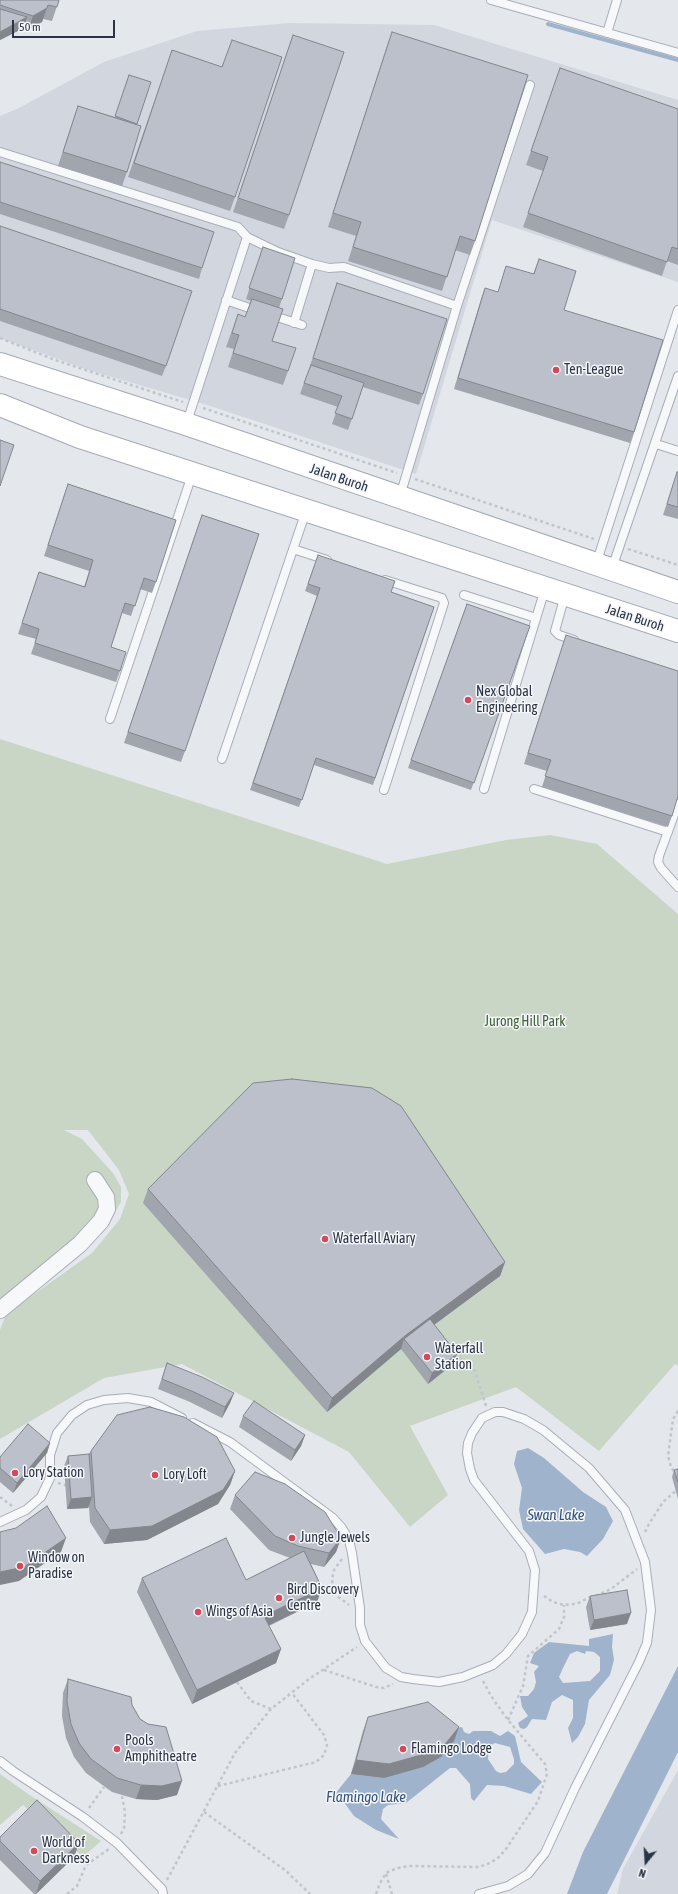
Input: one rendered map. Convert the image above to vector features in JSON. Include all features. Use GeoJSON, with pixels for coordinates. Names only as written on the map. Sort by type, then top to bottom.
{"type":"FeatureCollection","features":[{"type":"Feature","properties":{"kind":"main road"},"geometry":{"type":"LineString","coordinates":[[0,354],[43,377]]}},
{"type":"Feature","properties":{"kind":"main road","name":"Jalan Buroh"},"geometry":{"type":"LineString","coordinates":[[0,364],[43,377],[189,415],[399,498],[678,592]]}},
{"type":"Feature","properties":{"kind":"main road","name":"Jalan Buroh"},"geometry":{"type":"LineString","coordinates":[[0,405],[80,437],[306,511],[354,525],[678,632]]}},
{"type":"Feature","properties":{"kind":"main road"},"geometry":{"type":"LineString","coordinates":[[0,414],[80,437]]}},
{"type":"Feature","properties":{"kind":"street"},"geometry":{"type":"LineString","coordinates":[[0,1310],[80,1244],[101,1221],[107,1209],[106,1198],[95,1180]]}},
{"type":"Feature","properties":{"kind":"lane"},"geometry":{"type":"LineString","coordinates":[[492,0],[678,53]]}},
{"type":"Feature","properties":{"kind":"lane"},"geometry":{"type":"LineString","coordinates":[[608,33],[617,0]]}},
{"type":"Feature","properties":{"kind":"lane"},"geometry":{"type":"LineString","coordinates":[[399,498],[457,306],[530,85]]}},
{"type":"Feature","properties":{"kind":"lane"},"geometry":{"type":"LineString","coordinates":[[0,152],[238,227],[247,237],[278,252],[312,264],[329,268],[344,267],[457,306]]}},
{"type":"Feature","properties":{"kind":"lane"},"geometry":{"type":"LineString","coordinates":[[189,415],[247,237]]}},
{"type":"Feature","properties":{"kind":"lane"},"geometry":{"type":"LineString","coordinates":[[226,300],[298,324],[312,264]]}},
{"type":"Feature","properties":{"kind":"lane"},"geometry":{"type":"LineString","coordinates":[[604,567],[604,542],[678,310]]}},
{"type":"Feature","properties":{"kind":"lane"},"geometry":{"type":"LineString","coordinates":[[604,567],[620,547],[678,376]]}},
{"type":"Feature","properties":{"kind":"lane"},"geometry":{"type":"LineString","coordinates":[[656,444],[678,451]]}},
{"type":"Feature","properties":{"kind":"lane"},"geometry":{"type":"LineString","coordinates":[[110,719],[192,474]]}},
{"type":"Feature","properties":{"kind":"lane"},"geometry":{"type":"LineString","coordinates":[[222,759],[306,511]]}},
{"type":"Feature","properties":{"kind":"lane"},"geometry":{"type":"LineString","coordinates":[[293,549],[338,564]]}},
{"type":"Feature","properties":{"kind":"lane"},"geometry":{"type":"LineString","coordinates":[[375,576],[442,598],[444,603],[384,790]]}},
{"type":"Feature","properties":{"kind":"lane"},"geometry":{"type":"LineString","coordinates":[[484,789],[536,618],[555,592]]}},
{"type":"Feature","properties":{"kind":"lane"},"geometry":{"type":"LineString","coordinates":[[555,592],[555,631],[559,635],[581,642]]}},
{"type":"Feature","properties":{"kind":"lane"},"geometry":{"type":"LineString","coordinates":[[464,595],[536,618]]}},
{"type":"Feature","properties":{"kind":"lane"},"geometry":{"type":"LineString","coordinates":[[534,789],[668,832]]}},
{"type":"Feature","properties":{"kind":"lane"},"geometry":{"type":"LineString","coordinates":[[678,804],[658,862],[661,868],[678,887]]}},
{"type":"Feature","properties":{"kind":"lane"},"geometry":{"type":"LineString","coordinates":[[0,1522],[27,1509],[40,1497],[50,1478],[50,1455],[57,1433],[72,1415],[87,1405],[104,1400],[128,1398],[150,1402],[230,1442],[333,1518],[342,1528],[349,1540],[360,1608],[360,1625],[365,1641],[386,1668],[401,1677],[439,1682],[463,1677],[493,1666],[506,1654],[522,1634],[532,1612],[535,1590],[535,1570],[529,1551],[474,1480],[470,1469],[468,1443],[477,1424],[488,1414],[503,1412],[524,1419],[543,1430],[589,1468],[625,1510],[645,1562],[651,1610],[647,1643],[639,1662],[575,1788],[545,1853],[528,1874],[508,1886],[479,1894]]}},
{"type":"Feature","properties":{"kind":"lane"},"geometry":{"type":"LineString","coordinates":[[0,1760],[13,1771],[83,1817],[117,1843],[163,1892]]}},
{"type":"Feature","properties":{"kind":"path"},"geometry":{"type":"LineString","coordinates":[[0,338],[189,415],[406,476],[604,542]]}},
{"type":"Feature","properties":{"kind":"path"},"geometry":{"type":"LineString","coordinates":[[620,547],[678,565]]}},
{"type":"Feature","properties":{"kind":"path"},"geometry":{"type":"LineString","coordinates":[[452,1352],[458,1355],[475,1371],[488,1414]]}},
{"type":"Feature","properties":{"kind":"path"},"geometry":{"type":"LineString","coordinates":[[678,1410],[673,1419],[668,1456],[671,1467],[678,1478]]}},
{"type":"Feature","properties":{"kind":"path"},"geometry":{"type":"LineString","coordinates":[[50,1478],[60,1485],[73,1485]]}},
{"type":"Feature","properties":{"kind":"path"},"geometry":{"type":"LineString","coordinates":[[640,1548],[649,1524],[663,1502],[678,1489]]}},
{"type":"Feature","properties":{"kind":"path"},"geometry":{"type":"LineString","coordinates":[[352,1553],[338,1562],[333,1575],[333,1588],[337,1596],[343,1602],[360,1608]]}},
{"type":"Feature","properties":{"kind":"path"},"geometry":{"type":"LineString","coordinates":[[535,1590],[553,1602],[564,1605],[576,1604],[611,1589],[645,1562]]}},
{"type":"Feature","properties":{"kind":"path"},"geometry":{"type":"LineString","coordinates":[[508,1720],[523,1686],[528,1656],[559,1629],[564,1617],[564,1605]]}},
{"type":"Feature","properties":{"kind":"path"},"geometry":{"type":"LineString","coordinates":[[163,1892],[235,1753],[272,1709],[323,1670],[365,1641]]}},
{"type":"Feature","properties":{"kind":"path"},"geometry":{"type":"LineString","coordinates":[[323,1670],[376,1687],[384,1688],[391,1686],[401,1677]]}},
{"type":"Feature","properties":{"kind":"path"},"geometry":{"type":"LineString","coordinates":[[376,1894],[386,1873],[397,1868],[410,1866],[474,1867],[490,1863],[499,1857],[506,1849],[538,1801],[546,1779],[547,1769],[545,1764],[490,1696],[478,1672]]}},
{"type":"Feature","properties":{"kind":"path"},"geometry":{"type":"LineString","coordinates":[[237,1682],[251,1701],[272,1709]]}},
{"type":"Feature","properties":{"kind":"path"},"geometry":{"type":"LineString","coordinates":[[218,1786],[316,1762],[324,1755],[327,1745],[324,1734],[292,1693]]}},
{"type":"Feature","properties":{"kind":"path"},"geometry":{"type":"LineString","coordinates":[[83,1817],[104,1788]]}},
{"type":"Feature","properties":{"kind":"path"},"geometry":{"type":"LineString","coordinates":[[67,1894],[77,1886],[86,1865],[117,1843],[124,1828],[125,1812],[122,1796]]}},
{"type":"Feature","properties":{"kind":"path"},"geometry":{"type":"LineString","coordinates":[[204,1812],[285,1870],[310,1894]]}},
{"type":"Feature","properties":{"kind":"path"},"geometry":{"type":"LineString","coordinates":[[386,1873],[392,1894]]}},
{"type":"Feature","properties":{"kind":"shaded area"},"geometry":{"type":"Polygon","coordinates":[[[289,23],[434,25],[678,100],[678,282],[492,220],[416,474],[204,404],[88,370],[0,338],[0,116],[19,108],[104,62],[197,31],[289,23]]]}},
{"type":"Feature","properties":{"kind":"shaded area"},"geometry":{"type":"Polygon","coordinates":[[[678,1770],[678,1894],[617,1894],[623,1869],[678,1770]]]}},
{"type":"Feature","properties":{"kind":"green space","name":"Jurong Hill Park"},"geometry":{"type":"Polygon","coordinates":[[[0,739],[387,864],[506,840],[550,835],[597,844],[678,914],[678,1365],[675,1364],[599,1451],[516,1387],[410,1426],[448,1495],[410,1527],[349,1452],[182,1364],[104,1378],[0,1439],[0,1330],[6,1314],[92,1253],[120,1219],[129,1194],[119,1170],[88,1130],[64,1130],[82,1139],[113,1173],[121,1187],[121,1202],[108,1223],[0,1310],[0,739]]]}},
{"type":"Feature","properties":{"kind":"green space"},"geometry":{"type":"Polygon","coordinates":[[[0,1774],[101,1841],[83,1857],[23,1805],[0,1825],[0,1774]]]}},
{"type":"Feature","properties":{"kind":"water","name":"Swan Lake"},"geometry":{"type":"Polygon","coordinates":[[[528,1448],[544,1458],[583,1492],[606,1507],[613,1521],[603,1539],[587,1556],[580,1552],[564,1549],[545,1554],[523,1529],[519,1510],[522,1488],[514,1464],[517,1451],[528,1448]]]}},
{"type":"Feature","properties":{"kind":"water"},"geometry":{"type":"Polygon","coordinates":[[[613,1634],[612,1647],[614,1660],[610,1675],[589,1700],[585,1724],[578,1737],[572,1743],[568,1728],[573,1718],[573,1700],[562,1695],[552,1702],[546,1720],[532,1719],[527,1727],[524,1729],[520,1728],[518,1723],[528,1716],[522,1707],[520,1696],[528,1696],[534,1689],[536,1682],[534,1672],[539,1666],[530,1663],[534,1653],[549,1642],[589,1646],[589,1639],[613,1634]],[[577,1651],[570,1654],[559,1677],[563,1683],[590,1681],[600,1671],[600,1657],[594,1652],[586,1651],[585,1654],[577,1651]]]}},
{"type":"Feature","properties":{"kind":"water"},"geometry":{"type":"Polygon","coordinates":[[[678,1666],[678,1752],[607,1894],[567,1894],[583,1852],[678,1666]]]}},
{"type":"Feature","properties":{"kind":"water","name":"Flamingo Lake"},"geometry":{"type":"Polygon","coordinates":[[[462,1727],[464,1732],[469,1734],[473,1731],[491,1731],[500,1736],[508,1731],[515,1736],[521,1762],[542,1782],[531,1794],[504,1786],[487,1785],[474,1801],[471,1798],[470,1784],[456,1768],[450,1768],[406,1803],[388,1805],[383,1809],[381,1819],[399,1839],[376,1830],[354,1816],[341,1798],[335,1794],[351,1774],[384,1778],[450,1729],[462,1727]],[[495,1743],[489,1746],[488,1759],[496,1771],[500,1773],[506,1772],[514,1764],[510,1747],[495,1743]]]}},
{"type":"Feature","properties":{"kind":"building"},"geometry":{"type":"Polygon","coordinates":[[[0,0],[59,0],[57,7],[48,5],[47,8],[33,16],[0,5],[0,0]]]}},
{"type":"Feature","properties":{"kind":"building"},"geometry":{"type":"Polygon","coordinates":[[[0,9],[27,17],[0,32],[0,9]]]}},
{"type":"Feature","properties":{"kind":"building"},"geometry":{"type":"Polygon","coordinates":[[[392,32],[528,75],[475,241],[460,236],[447,277],[353,247],[361,222],[333,213],[392,32]]]}},
{"type":"Feature","properties":{"kind":"building"},"geometry":{"type":"Polygon","coordinates":[[[293,35],[344,52],[289,215],[238,198],[293,35]]]}},
{"type":"Feature","properties":{"kind":"building"},"geometry":{"type":"Polygon","coordinates":[[[232,40],[282,57],[235,197],[134,163],[172,50],[222,67],[232,40]]]}},
{"type":"Feature","properties":{"kind":"building"},"geometry":{"type":"Polygon","coordinates":[[[560,68],[678,109],[678,249],[672,247],[667,262],[528,213],[548,157],[531,151],[560,68]]]}},
{"type":"Feature","properties":{"kind":"building"},"geometry":{"type":"Polygon","coordinates":[[[129,75],[151,82],[137,124],[115,116],[129,75]]]}},
{"type":"Feature","properties":{"kind":"building"},"geometry":{"type":"Polygon","coordinates":[[[78,106],[141,126],[127,172],[63,152],[78,106]]]}},
{"type":"Feature","properties":{"kind":"building"},"geometry":{"type":"Polygon","coordinates":[[[0,162],[214,232],[202,268],[0,202],[0,162]]]}},
{"type":"Feature","properties":{"kind":"building"},"geometry":{"type":"Polygon","coordinates":[[[0,226],[192,291],[166,366],[0,309],[0,226]]]}},
{"type":"Feature","properties":{"kind":"building"},"geometry":{"type":"Polygon","coordinates":[[[263,247],[295,258],[282,299],[249,288],[263,247]]]}},
{"type":"Feature","properties":{"kind":"building","name":"Ten-League"},"geometry":{"type":"Polygon","coordinates":[[[539,259],[576,271],[564,310],[663,340],[634,432],[458,378],[485,288],[498,292],[506,266],[534,274],[539,259]]]}},
{"type":"Feature","properties":{"kind":"building"},"geometry":{"type":"Polygon","coordinates":[[[337,283],[447,319],[423,394],[313,358],[337,283]]]}},
{"type":"Feature","properties":{"kind":"building"},"geometry":{"type":"Polygon","coordinates":[[[252,299],[283,309],[272,341],[296,348],[288,371],[233,353],[239,335],[232,333],[238,314],[245,317],[252,299]]]}},
{"type":"Feature","properties":{"kind":"building"},"geometry":{"type":"Polygon","coordinates":[[[311,365],[364,383],[352,419],[335,413],[342,396],[304,383],[311,365]]]}},
{"type":"Feature","properties":{"kind":"building"},"geometry":{"type":"Polygon","coordinates":[[[0,440],[14,445],[0,486],[0,440]]]}},
{"type":"Feature","properties":{"kind":"building"},"geometry":{"type":"Polygon","coordinates":[[[678,472],[678,507],[667,504],[678,472]]]}},
{"type":"Feature","properties":{"kind":"building"},"geometry":{"type":"Polygon","coordinates":[[[68,484],[176,520],[156,582],[144,578],[135,606],[125,603],[111,647],[126,652],[120,671],[35,643],[39,629],[22,623],[39,572],[85,587],[93,560],[48,545],[68,484]]]}},
{"type":"Feature","properties":{"kind":"building"},"geometry":{"type":"Polygon","coordinates":[[[202,515],[259,534],[185,751],[128,732],[202,515]]]}},
{"type":"Feature","properties":{"kind":"building"},"geometry":{"type":"Polygon","coordinates":[[[318,555],[395,581],[391,592],[434,607],[375,778],[316,758],[302,800],[253,783],[320,588],[308,584],[318,555]]]}},
{"type":"Feature","properties":{"kind":"building","name":"Nex Global Engineering"},"geometry":{"type":"Polygon","coordinates":[[[467,604],[530,626],[474,783],[411,760],[467,604]]]}},
{"type":"Feature","properties":{"kind":"building"},"geometry":{"type":"Polygon","coordinates":[[[566,635],[678,671],[678,796],[672,816],[545,776],[551,760],[528,753],[566,635]]]}},
{"type":"Feature","properties":{"kind":"building","name":"Waterfall Aviary"},"geometry":{"type":"Polygon","coordinates":[[[292,1079],[372,1088],[401,1106],[505,1262],[406,1335],[332,1398],[148,1189],[253,1083],[292,1079]]]}},
{"type":"Feature","properties":{"kind":"building"},"geometry":{"type":"Polygon","coordinates":[[[430,1319],[457,1354],[432,1373],[404,1339],[430,1319]]]}},
{"type":"Feature","properties":{"kind":"building"},"geometry":{"type":"Polygon","coordinates":[[[167,1363],[202,1377],[234,1393],[225,1407],[162,1379],[167,1363]]]}},
{"type":"Feature","properties":{"kind":"building"},"geometry":{"type":"Polygon","coordinates":[[[254,1401],[305,1435],[295,1450],[243,1416],[254,1401]]]}},
{"type":"Feature","properties":{"kind":"building","name":"Lory Loft"},"geometry":{"type":"Polygon","coordinates":[[[150,1407],[184,1417],[217,1437],[235,1471],[223,1490],[152,1526],[110,1530],[95,1508],[91,1451],[117,1415],[150,1407]]]}},
{"type":"Feature","properties":{"kind":"building","name":"Lory Station"},"geometry":{"type":"Polygon","coordinates":[[[28,1424],[50,1443],[17,1483],[0,1468],[0,1457],[28,1424]]]}},
{"type":"Feature","properties":{"kind":"building"},"geometry":{"type":"Polygon","coordinates":[[[89,1454],[92,1497],[71,1499],[68,1456],[89,1454]]]}},
{"type":"Feature","properties":{"kind":"building"},"geometry":{"type":"Polygon","coordinates":[[[678,1469],[678,1482],[674,1470],[678,1469]]]}},
{"type":"Feature","properties":{"kind":"building","name":"Jungle Jewels"},"geometry":{"type":"Polygon","coordinates":[[[255,1472],[285,1484],[325,1512],[341,1538],[329,1553],[298,1546],[275,1536],[235,1495],[255,1472]]]}},
{"type":"Feature","properties":{"kind":"building","name":"Window on Paradise"},"geometry":{"type":"Polygon","coordinates":[[[47,1506],[66,1538],[24,1567],[0,1572],[0,1532],[16,1528],[47,1506]]]}},
{"type":"Feature","properties":{"kind":"building","name":"Wings of Asia"},"geometry":{"type":"Polygon","coordinates":[[[226,1538],[246,1580],[304,1551],[322,1588],[264,1616],[281,1649],[197,1690],[142,1578],[226,1538]]]}},
{"type":"Feature","properties":{"kind":"building"},"geometry":{"type":"Polygon","coordinates":[[[627,1590],[631,1613],[594,1620],[590,1596],[627,1590]]]}},
{"type":"Feature","properties":{"kind":"building","name":"Pools Amphitheatre"},"geometry":{"type":"Polygon","coordinates":[[[68,1679],[131,1697],[132,1705],[140,1719],[148,1724],[166,1727],[182,1781],[162,1786],[141,1785],[117,1778],[91,1759],[79,1743],[71,1724],[67,1702],[68,1679]]]}},
{"type":"Feature","properties":{"kind":"building","name":"Flamingo Lodge"},"geometry":{"type":"Polygon","coordinates":[[[428,1702],[459,1727],[446,1743],[428,1753],[389,1764],[356,1760],[368,1717],[428,1702]]]}},
{"type":"Feature","properties":{"kind":"building","name":"World of Darkness"},"geometry":{"type":"Polygon","coordinates":[[[37,1800],[79,1843],[40,1881],[0,1841],[0,1837],[37,1800]]]}},
{"type":"Feature","properties":{"kind":"waterway"},"geometry":{"type":"LineString","coordinates":[[548,24],[678,60]]}},
{"type":"Feature","properties":{"kind":"place","name":"Ten-League"},"geometry":{"type":"Point","coordinates":[556,370]}},
{"type":"Feature","properties":{"kind":"place","name":"Nex Global Engineering"},"geometry":{"type":"Point","coordinates":[468,700]}},
{"type":"Feature","properties":{"kind":"place","name":"Waterfall Aviary"},"geometry":{"type":"Point","coordinates":[325,1239]}},
{"type":"Feature","properties":{"kind":"place","name":"Waterfall Station"},"geometry":{"type":"Point","coordinates":[427,1357]}},
{"type":"Feature","properties":{"kind":"place","name":"Lory Station"},"geometry":{"type":"Point","coordinates":[15,1473]}},
{"type":"Feature","properties":{"kind":"place","name":"Lory Loft"},"geometry":{"type":"Point","coordinates":[155,1475]}},
{"type":"Feature","properties":{"kind":"place","name":"Jungle Jewels"},"geometry":{"type":"Point","coordinates":[292,1538]}},
{"type":"Feature","properties":{"kind":"place","name":"Window on Paradise"},"geometry":{"type":"Point","coordinates":[20,1566]}},
{"type":"Feature","properties":{"kind":"place","name":"Bird Discovery Centre"},"geometry":{"type":"Point","coordinates":[279,1598]}},
{"type":"Feature","properties":{"kind":"place","name":"Wings of Asia"},"geometry":{"type":"Point","coordinates":[198,1612]}},
{"type":"Feature","properties":{"kind":"place","name":"Pools Amphitheatre"},"geometry":{"type":"Point","coordinates":[117,1749]}},
{"type":"Feature","properties":{"kind":"place","name":"Flamingo Lodge"},"geometry":{"type":"Point","coordinates":[403,1749]}},
{"type":"Feature","properties":{"kind":"place","name":"World of Darkness"},"geometry":{"type":"Point","coordinates":[34,1851]}}]}
